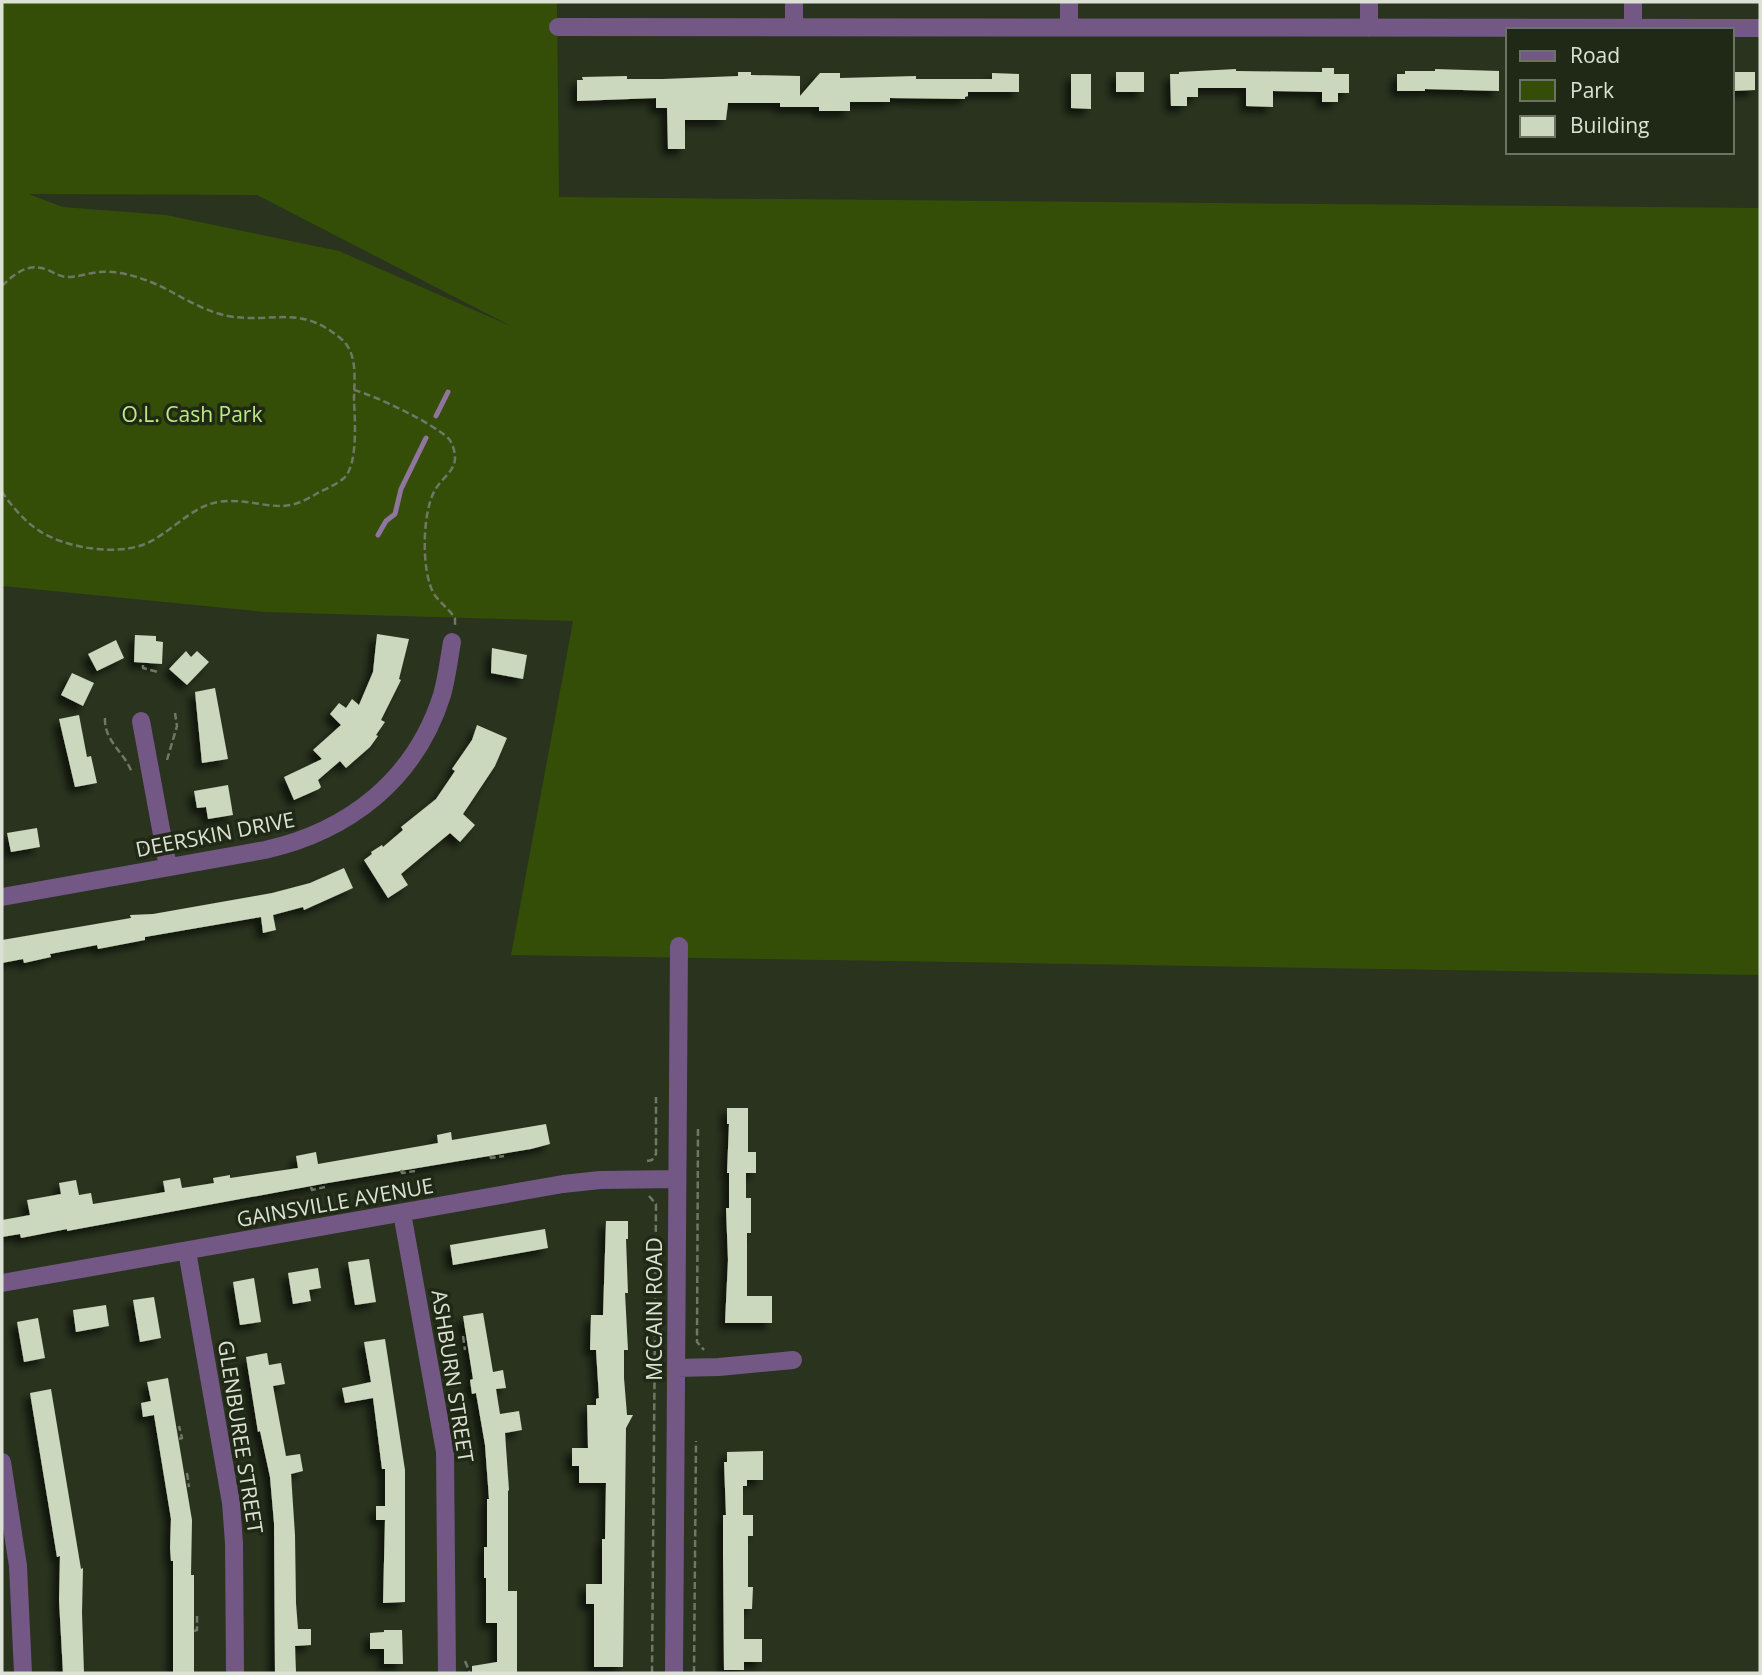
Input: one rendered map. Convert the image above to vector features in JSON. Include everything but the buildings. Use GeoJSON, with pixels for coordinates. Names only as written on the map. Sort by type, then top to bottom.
{"type":"FeatureCollection","features":[{"type":"Feature","properties":{"kind":"street"},"geometry":{"type":"LineString","coordinates":[[794,2],[794,26]]}},
{"type":"Feature","properties":{"kind":"street"},"geometry":{"type":"LineString","coordinates":[[1069,2],[1069,27]]}},
{"type":"Feature","properties":{"kind":"street"},"geometry":{"type":"LineString","coordinates":[[1369,2],[1369,28]]}},
{"type":"Feature","properties":{"kind":"street"},"geometry":{"type":"LineString","coordinates":[[1633,2],[1633,27]]}},
{"type":"Feature","properties":{"kind":"street"},"geometry":{"type":"LineString","coordinates":[[558,27],[1760,28]]}},
{"type":"Feature","properties":{"kind":"street","name":"DEERSKIN DRIVE"},"geometry":{"type":"LineString","coordinates":[[2,897],[295,843],[325,831],[361,810],[399,773],[427,731],[442,695],[452,642]]}},
{"type":"Feature","properties":{"kind":"street"},"geometry":{"type":"LineString","coordinates":[[141,721],[168,867]]}},
{"type":"Feature","properties":{"kind":"street","name":"MCCAIN ROAD"},"geometry":{"type":"LineString","coordinates":[[674,1673],[678,946]]}},
{"type":"Feature","properties":{"kind":"street","name":"GAINSVILLE AVENUE"},"geometry":{"type":"LineString","coordinates":[[2,1283],[581,1181],[677,1179]]}},
{"type":"Feature","properties":{"kind":"street","name":"ASHBURN STREET"},"geometry":{"type":"LineString","coordinates":[[402,1213],[444,1446],[447,1482],[447,1673]]}},
{"type":"Feature","properties":{"kind":"street","name":"GLENBUREE STREET"},"geometry":{"type":"LineString","coordinates":[[187,1251],[231,1503],[235,1673]]}},
{"type":"Feature","properties":{"kind":"street"},"geometry":{"type":"LineString","coordinates":[[677,1368],[793,1360]]}},
{"type":"Feature","properties":{"kind":"street"},"geometry":{"type":"LineString","coordinates":[[2,1462],[18,1566],[23,1673]]}},
{"type":"Feature","properties":{"kind":"path"},"geometry":{"type":"LineString","coordinates":[[2,286],[13,275],[28,267],[38,267],[69,277],[115,272],[148,281],[216,313],[231,317],[298,317],[311,320],[341,338],[349,347],[354,360],[354,451],[346,477],[306,500],[292,505],[218,502],[194,513],[145,544],[118,550],[101,550],[48,536],[20,515],[2,492]]}},
{"type":"Feature","properties":{"kind":"path"},"geometry":{"type":"LineString","coordinates":[[354,390],[374,395],[429,426],[449,439],[454,450],[453,467],[435,491],[428,510],[425,550],[428,580],[435,595],[455,618],[452,642]]}},
{"type":"Feature","properties":{"kind":"path"},"geometry":{"type":"LineString","coordinates":[[143,665],[143,668],[158,672]]}},
{"type":"Feature","properties":{"kind":"path"},"geometry":{"type":"LineString","coordinates":[[167,765],[168,752],[177,726],[175,713]]}},
{"type":"Feature","properties":{"kind":"path"},"geometry":{"type":"LineString","coordinates":[[106,718],[108,735],[129,765],[133,776]]}},
{"type":"Feature","properties":{"kind":"path"},"geometry":{"type":"LineString","coordinates":[[135,856],[144,849],[143,831]]}},
{"type":"Feature","properties":{"kind":"path"},"geometry":{"type":"LineString","coordinates":[[645,1161],[652,1160],[656,1154],[656,1097]]}},
{"type":"Feature","properties":{"kind":"path"},"geometry":{"type":"LineString","coordinates":[[698,1129],[697,1342],[708,1352]]}},
{"type":"Feature","properties":{"kind":"path"},"geometry":{"type":"LineString","coordinates":[[490,1156],[504,1156]]}},
{"type":"Feature","properties":{"kind":"path"},"geometry":{"type":"LineString","coordinates":[[401,1170],[401,1173],[415,1171]]}},
{"type":"Feature","properties":{"kind":"path"},"geometry":{"type":"LineString","coordinates":[[311,1187],[312,1190],[325,1187]]}},
{"type":"Feature","properties":{"kind":"path"},"geometry":{"type":"LineString","coordinates":[[643,1195],[650,1196],[656,1205],[652,1673]]}},
{"type":"Feature","properties":{"kind":"path"},"geometry":{"type":"LineString","coordinates":[[463,1336],[465,1350]]}},
{"type":"Feature","properties":{"kind":"path"},"geometry":{"type":"LineString","coordinates":[[179,1426],[179,1439]]}},
{"type":"Feature","properties":{"kind":"path"},"geometry":{"type":"LineString","coordinates":[[694,1673],[696,1441]]}},
{"type":"Feature","properties":{"kind":"path"},"geometry":{"type":"LineString","coordinates":[[187,1473],[190,1487]]}},
{"type":"Feature","properties":{"kind":"path"},"geometry":{"type":"LineString","coordinates":[[194,1630],[197,1630],[197,1616]]}},
{"type":"Feature","properties":{"kind":"path"},"geometry":{"type":"LineString","coordinates":[[464,1660],[470,1673]]}},
{"type":"Feature","properties":{"kind":"green space","name":"O.L. Cash Park"},"geometry":{"type":"Polygon","coordinates":[[[2,2],[557,2],[559,197],[1760,208],[1760,975],[511,955],[573,621],[265,612],[2,586],[2,2]],[[28,194],[63,207],[166,215],[339,251],[513,327],[257,195],[28,194]]]}},
{"type":"Feature","properties":{"kind":"waterway"},"geometry":{"type":"LineString","coordinates":[[436,416],[448,392]]}},
{"type":"Feature","properties":{"kind":"waterway"},"geometry":{"type":"LineString","coordinates":[[378,535],[386,521],[395,514],[401,489],[426,438]]}}]}
